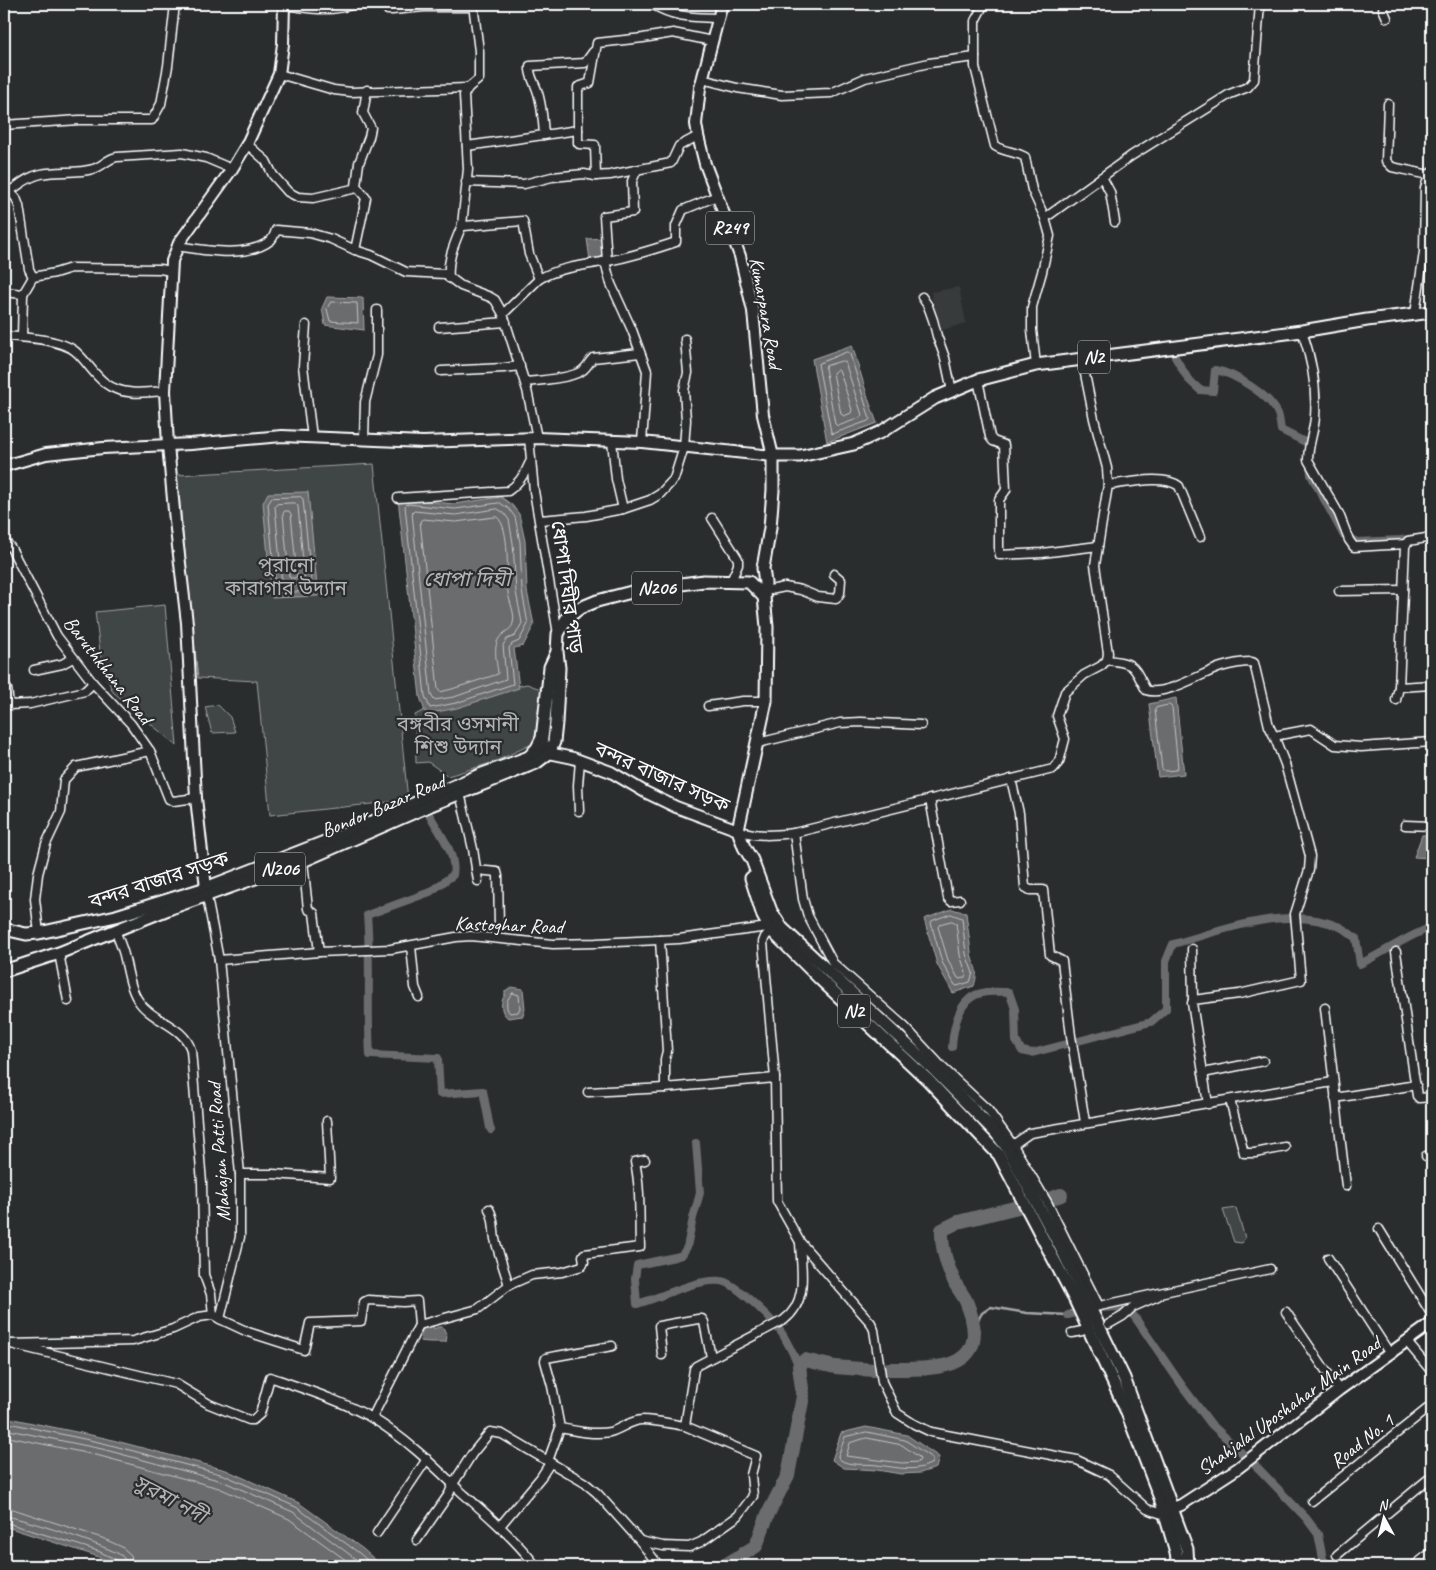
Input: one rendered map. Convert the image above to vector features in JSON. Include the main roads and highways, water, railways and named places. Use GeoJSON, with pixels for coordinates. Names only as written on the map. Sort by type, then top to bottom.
{"type":"FeatureCollection","features":[{"type":"Feature","properties":{"kind":"highway","name":"N2"},"geometry":{"type":"LineString","coordinates":[[773,456],[800,456],[854,444],[881,432],[935,398],[978,380],[1036,365],[1302,331],[1432,312]]}},
{"type":"Feature","properties":{"kind":"highway"},"geometry":{"type":"LineString","coordinates":[[738,830],[766,701],[767,627],[763,568],[771,518],[773,456]]}},
{"type":"Feature","properties":{"kind":"highway"},"geometry":{"type":"LineString","coordinates":[[763,568],[750,582],[764,594]]}},
{"type":"Feature","properties":{"kind":"highway","name":"ধোপা দিঘীর পাড়"},"geometry":{"type":"LineString","coordinates":[[554,738],[559,668],[557,652],[558,634],[567,618],[580,608],[596,601],[643,589],[704,581],[750,582]]}},
{"type":"Feature","properties":{"kind":"highway"},"geometry":{"type":"LineString","coordinates":[[529,756],[541,740],[550,667],[557,652]]}},
{"type":"Feature","properties":{"kind":"highway"},"geometry":{"type":"LineString","coordinates":[[549,753],[554,738]]}},
{"type":"Feature","properties":{"kind":"highway","name":"বন্দর বাজার সড়ক"},"geometry":{"type":"LineString","coordinates":[[4,929],[26,934],[39,933],[116,916],[206,892],[340,836],[452,786],[529,756],[549,753]]}},
{"type":"Feature","properties":{"kind":"highway","name":"Bondor Bazar Road"},"geometry":{"type":"LineString","coordinates":[[4,971],[59,952],[206,892],[303,861],[460,793],[536,763],[549,753]]}},
{"type":"Feature","properties":{"kind":"highway","name":"N2"},"geometry":{"type":"LineString","coordinates":[[738,830],[758,902],[770,929],[820,979],[928,1080],[1007,1150],[1031,1215],[1095,1342],[1168,1510]]}},
{"type":"Feature","properties":{"kind":"highway","name":"N2"},"geometry":{"type":"LineString","coordinates":[[744,847],[752,860],[771,911],[782,928],[931,1067],[996,1134],[1007,1150],[1095,1307],[1124,1378],[1168,1510],[1176,1552],[1185,1565]]}},
{"type":"Feature","properties":{"kind":"main road"},"geometry":{"type":"LineString","coordinates":[[206,892],[196,798],[187,623],[168,445],[165,391],[171,271],[172,261],[178,246],[232,169],[247,144],[279,74],[283,44],[284,4]]}},
{"type":"Feature","properties":{"kind":"main road","name":"Kumarpara Road"},"geometry":{"type":"LineString","coordinates":[[722,4],[702,79],[696,124],[705,164],[740,256],[752,311],[764,415],[773,456]]}},
{"type":"Feature","properties":{"kind":"main road"},"geometry":{"type":"LineString","coordinates":[[4,466],[46,454],[103,448],[282,436],[423,442],[532,438],[642,442],[773,456]]}},
{"type":"Feature","properties":{"kind":"main road"},"geometry":{"type":"LineString","coordinates":[[554,738],[566,757]]}},
{"type":"Feature","properties":{"kind":"main road"},"geometry":{"type":"LineString","coordinates":[[541,740],[549,753]]}},
{"type":"Feature","properties":{"kind":"main road","name":"বন্দর বাজার সড়ক"},"geometry":{"type":"LineString","coordinates":[[549,753],[611,772],[676,807],[738,830]]}},
{"type":"Feature","properties":{"kind":"main road","name":"Shahjalal Uposhahar Main Road"},"geometry":{"type":"LineString","coordinates":[[1168,1510],[1181,1505],[1238,1468],[1339,1390],[1432,1323]]}},
{"type":"Feature","properties":{"kind":"water"},"geometry":{"type":"Polygon","coordinates":[[[603,238],[604,258],[590,260],[587,239],[603,238]]]}},
{"type":"Feature","properties":{"kind":"water"},"geometry":{"type":"Polygon","coordinates":[[[327,297],[363,298],[364,330],[325,325],[322,308],[327,297]]]}},
{"type":"Feature","properties":{"kind":"water"},"geometry":{"type":"Polygon","coordinates":[[[852,345],[877,423],[827,442],[812,359],[852,345]]]}},
{"type":"Feature","properties":{"kind":"water"},"geometry":{"type":"Polygon","coordinates":[[[308,492],[318,596],[272,598],[263,503],[268,493],[308,492]]]}},
{"type":"Feature","properties":{"kind":"water","name":"ধোপা দিঘী"},"geometry":{"type":"Polygon","coordinates":[[[501,497],[512,505],[519,514],[525,541],[527,591],[534,625],[523,646],[514,648],[519,688],[457,708],[426,714],[420,697],[398,498],[454,504],[501,497]]]}},
{"type":"Feature","properties":{"kind":"water"},"geometry":{"type":"Polygon","coordinates":[[[1176,698],[1184,774],[1158,777],[1149,704],[1176,698]]]}},
{"type":"Feature","properties":{"kind":"water"},"geometry":{"type":"Polygon","coordinates":[[[1422,835],[1432,835],[1432,858],[1414,857],[1422,835]]]}},
{"type":"Feature","properties":{"kind":"water"},"geometry":{"type":"Polygon","coordinates":[[[952,909],[966,913],[972,958],[976,968],[974,986],[953,993],[937,964],[924,919],[952,909]]]}},
{"type":"Feature","properties":{"kind":"water"},"geometry":{"type":"Polygon","coordinates":[[[511,987],[523,989],[525,1009],[523,1016],[508,1018],[502,1010],[505,991],[511,987]]]}},
{"type":"Feature","properties":{"kind":"water"},"geometry":{"type":"Polygon","coordinates":[[[433,1325],[434,1329],[443,1327],[447,1336],[446,1342],[420,1341],[423,1326],[433,1325]]]}},
{"type":"Feature","properties":{"kind":"water","name":"সুরমা নদী"},"geometry":{"type":"Polygon","coordinates":[[[4,1417],[105,1438],[226,1470],[299,1503],[363,1549],[382,1566],[119,1566],[96,1556],[4,1526],[4,1417]]]}},
{"type":"Feature","properties":{"kind":"water"},"geometry":{"type":"Polygon","coordinates":[[[866,1427],[907,1435],[939,1457],[936,1468],[920,1473],[901,1474],[844,1468],[832,1460],[841,1433],[866,1427]]]}},
{"type":"Feature","properties":{"kind":"waterway"},"geometry":{"type":"LineString","coordinates":[[1175,357],[1188,379],[1200,390],[1213,391],[1215,370],[1251,386],[1274,407],[1279,416],[1281,430],[1309,444],[1310,449]]}},
{"type":"Feature","properties":{"kind":"waterway"},"geometry":{"type":"LineString","coordinates":[[1310,463],[1311,475],[1344,536],[1357,542],[1415,538]]}},
{"type":"Feature","properties":{"kind":"waterway"},"geometry":{"type":"LineString","coordinates":[[429,814],[450,851],[454,867],[453,875],[430,892],[367,915],[370,1055],[438,1058],[440,1094],[483,1091],[491,1130]]}},
{"type":"Feature","properties":{"kind":"waterway"},"geometry":{"type":"LineString","coordinates":[[952,1047],[956,1023],[963,1007],[968,1000],[985,992],[1009,992],[1015,1009],[1016,1041],[1022,1051],[1032,1053],[1151,1022],[1166,1009],[1166,961],[1173,944],[1235,926],[1278,919],[1299,918],[1320,921],[1340,927],[1356,938],[1360,964],[1432,927]]}},
{"type":"Feature","properties":{"kind":"waterway"},"geometry":{"type":"LineString","coordinates":[[696,1143],[700,1193],[687,1247],[682,1255],[637,1265],[635,1279],[637,1304],[701,1282],[721,1281],[727,1283],[745,1295],[772,1322],[783,1335],[799,1366]]}},
{"type":"Feature","properties":{"kind":"waterway"},"geometry":{"type":"LineString","coordinates":[[1049,1199],[1061,1195]]}},
{"type":"Feature","properties":{"kind":"waterway"},"geometry":{"type":"LineString","coordinates":[[889,1369],[943,1366],[957,1361],[967,1353],[973,1341],[973,1324],[966,1301],[947,1265],[942,1244],[942,1230],[958,1222],[1018,1207]]}},
{"type":"Feature","properties":{"kind":"waterway"},"geometry":{"type":"LineString","coordinates":[[973,1329],[982,1313],[991,1307],[1027,1313],[1068,1315]]}},
{"type":"Feature","properties":{"kind":"waterway"},"geometry":{"type":"LineString","coordinates":[[1102,1308],[1118,1307],[1134,1316],[1211,1424],[1259,1469],[1306,1518],[1318,1534],[1323,1559],[1329,1566]]}},
{"type":"Feature","properties":{"kind":"waterway"},"geometry":{"type":"LineString","coordinates":[[1068,1315],[1072,1314]]}},
{"type":"Feature","properties":{"kind":"waterway"},"geometry":{"type":"LineString","coordinates":[[724,1566],[756,1546],[768,1514],[788,1475],[803,1396],[799,1366],[805,1360],[835,1367],[874,1370]]}},
{"type":"Feature","properties":{"kind":"park label","name":"পুরানো কারাগার উদ্যান"},"geometry":{"type":"Point","coordinates":[286,576]}},
{"type":"Feature","properties":{"kind":"park label","name":"বঙ্গবীর ওসমানী শিশু উদ্যান"},"geometry":{"type":"Point","coordinates":[458,736]}}]}
